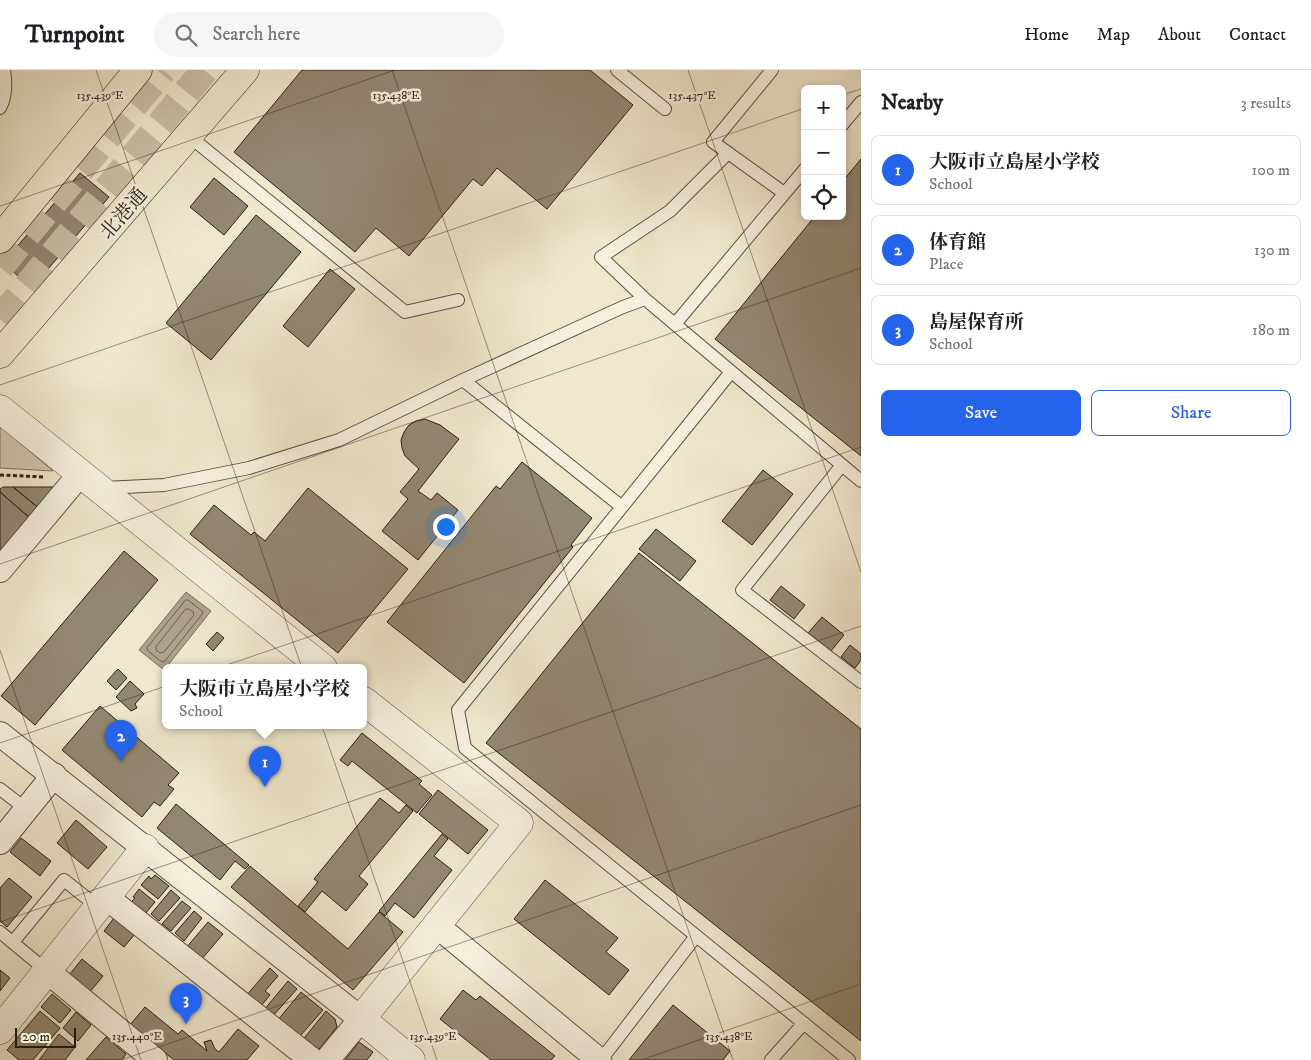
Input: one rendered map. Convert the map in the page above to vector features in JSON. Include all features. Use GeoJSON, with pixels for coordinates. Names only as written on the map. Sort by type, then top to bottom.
{"type":"FeatureCollection","features":[{"type":"Feature","properties":{"kind":"main road"},"geometry":{"type":"LineString","coordinates":[[6,227],[138,70]]}},
{"type":"Feature","properties":{"kind":"main road","name":"北港通"},"geometry":{"type":"LineString","coordinates":[[0,354],[245,70]]}},
{"type":"Feature","properties":{"kind":"street"},"geometry":{"type":"LineString","coordinates":[[0,408],[318,664]]}},
{"type":"Feature","properties":{"kind":"street"},"geometry":{"type":"LineString","coordinates":[[0,570],[90,481]]}},
{"type":"Feature","properties":{"kind":"street"},"geometry":{"type":"LineString","coordinates":[[327,1060],[520,823],[367,703]]}},
{"type":"Feature","properties":{"kind":"street"},"geometry":{"type":"LineString","coordinates":[[0,734],[411,1060]]}},
{"type":"Feature","properties":{"kind":"street"},"geometry":{"type":"LineString","coordinates":[[0,842],[54,775]]}},
{"type":"Feature","properties":{"kind":"street"},"geometry":{"type":"LineString","coordinates":[[0,1030],[145,848]]}},
{"type":"Feature","properties":{"kind":"street"},"geometry":{"type":"LineString","coordinates":[[102,902],[312,1060]]}},
{"type":"Feature","properties":{"kind":"street"},"geometry":{"type":"LineString","coordinates":[[436,926],[600,1060]]}},
{"type":"Feature","properties":{"kind":"street"},"geometry":{"type":"LineString","coordinates":[[47,970],[156,1060]]}},
{"type":"Feature","properties":{"kind":"lane"},"geometry":{"type":"LineString","coordinates":[[0,108],[4,101],[4,70]]}},
{"type":"Feature","properties":{"kind":"lane"},"geometry":{"type":"LineString","coordinates":[[617,70],[665,109]]}},
{"type":"Feature","properties":{"kind":"lane"},"geometry":{"type":"LineString","coordinates":[[772,70],[713,142],[784,194]]}},
{"type":"Feature","properties":{"kind":"lane"},"geometry":{"type":"LineString","coordinates":[[846,119],[861,102]]}},
{"type":"Feature","properties":{"kind":"lane"},"geometry":{"type":"LineString","coordinates":[[189,136],[405,312],[458,300]]}},
{"type":"Feature","properties":{"kind":"lane"},"geometry":{"type":"LineString","coordinates":[[728,153],[670,211],[602,257],[645,299],[861,481]]}},
{"type":"Feature","properties":{"kind":"lane"},"geometry":{"type":"LineString","coordinates":[[675,324],[801,174]]}},
{"type":"Feature","properties":{"kind":"lane"},"geometry":{"type":"LineString","coordinates":[[90,481],[164,485],[249,468],[339,440],[463,380],[623,307],[645,299]]}},
{"type":"Feature","properties":{"kind":"lane"},"geometry":{"type":"LineString","coordinates":[[731,372],[458,710],[465,748],[849,1060]]}},
{"type":"Feature","properties":{"kind":"lane"},"geometry":{"type":"LineString","coordinates":[[463,380],[622,507]]}},
{"type":"Feature","properties":{"kind":"lane"},"geometry":{"type":"LineString","coordinates":[[842,465],[742,590],[861,682]]}},
{"type":"Feature","properties":{"kind":"lane"},"geometry":{"type":"LineString","coordinates":[[0,789],[26,810]]}},
{"type":"Feature","properties":{"kind":"lane"},"geometry":{"type":"LineString","coordinates":[[13,942],[64,880],[102,902]]}},
{"type":"Feature","properties":{"kind":"lane"},"geometry":{"type":"LineString","coordinates":[[0,932],[47,970]]}},
{"type":"Feature","properties":{"kind":"lane"},"geometry":{"type":"LineString","coordinates":[[600,1060],[696,936]]}},
{"type":"Feature","properties":{"kind":"lane"},"geometry":{"type":"LineString","coordinates":[[772,1060],[804,1023]]}},
{"type":"Feature","properties":{"kind":"path"},"geometry":{"type":"LineString","coordinates":[[0,475],[90,481]]}},
{"type":"Feature","properties":{"kind":"shaded area"},"geometry":{"type":"Polygon","coordinates":[[[0,426],[53,471],[0,468],[0,426]]]}},
{"type":"Feature","properties":{"kind":"water"},"geometry":{"type":"Polygon","coordinates":[[[186,592],[211,611],[169,664],[162,664],[162,668],[139,650],[186,592]]]}},
{"type":"Feature","properties":{"kind":"building"},"geometry":{"type":"Polygon","coordinates":[[[302,70],[590,70],[633,105],[547,209],[497,168],[482,186],[473,179],[409,256],[376,228],[355,252],[234,152],[302,70]]]}},
{"type":"Feature","properties":{"kind":"building"},"geometry":{"type":"Polygon","coordinates":[[[861,159],[861,456],[715,339],[812,220],[846,220],[846,177],[861,159]]]}},
{"type":"Feature","properties":{"kind":"building"},"geometry":{"type":"Polygon","coordinates":[[[80,173],[109,197],[32,288],[3,263],[80,173]]]}},
{"type":"Feature","properties":{"kind":"building"},"geometry":{"type":"Polygon","coordinates":[[[214,178],[248,206],[224,235],[190,207],[214,178]]]}},
{"type":"Feature","properties":{"kind":"building"},"geometry":{"type":"Polygon","coordinates":[[[256,215],[301,252],[211,360],[166,323],[256,215]]]}},
{"type":"Feature","properties":{"kind":"building"},"geometry":{"type":"Polygon","coordinates":[[[330,269],[355,289],[308,347],[283,326],[330,269]]]}},
{"type":"Feature","properties":{"kind":"building"},"geometry":{"type":"Polygon","coordinates":[[[425,419],[440,425],[459,439],[418,491],[431,500],[437,493],[458,510],[418,560],[382,531],[408,499],[400,492],[419,469],[405,456],[401,440],[404,432],[409,425],[425,419]]]}},
{"type":"Feature","properties":{"kind":"building"},"geometry":{"type":"Polygon","coordinates":[[[522,462],[592,518],[571,545],[573,547],[464,683],[387,622],[496,486],[500,489],[522,462]]]}},
{"type":"Feature","properties":{"kind":"building"},"geometry":{"type":"Polygon","coordinates":[[[763,470],[793,494],[752,545],[722,521],[763,470]]]}},
{"type":"Feature","properties":{"kind":"building"},"geometry":{"type":"Polygon","coordinates":[[[3,487],[13,487],[40,509],[31,519],[0,492],[0,489],[3,487]]]}},
{"type":"Feature","properties":{"kind":"building"},"geometry":{"type":"Polygon","coordinates":[[[13,487],[56,487],[40,509],[13,487]]]}},
{"type":"Feature","properties":{"kind":"building"},"geometry":{"type":"Polygon","coordinates":[[[308,488],[408,569],[338,653],[190,534],[214,505],[251,535],[254,532],[265,541],[308,488]]]}},
{"type":"Feature","properties":{"kind":"building"},"geometry":{"type":"Polygon","coordinates":[[[0,492],[31,519],[0,556],[0,492]]]}},
{"type":"Feature","properties":{"kind":"building"},"geometry":{"type":"Polygon","coordinates":[[[656,529],[696,561],[680,581],[639,549],[656,529]]]}},
{"type":"Feature","properties":{"kind":"building"},"geometry":{"type":"Polygon","coordinates":[[[124,551],[158,580],[35,725],[1,696],[124,551]]]}},
{"type":"Feature","properties":{"kind":"building"},"geometry":{"type":"Polygon","coordinates":[[[639,553],[861,729],[861,1041],[486,743],[639,553]]]}},
{"type":"Feature","properties":{"kind":"building"},"geometry":{"type":"Polygon","coordinates":[[[781,586],[805,605],[794,619],[770,600],[781,586]]]}},
{"type":"Feature","properties":{"kind":"building"},"geometry":{"type":"Polygon","coordinates":[[[822,617],[844,635],[831,651],[808,633],[822,617]]]}},
{"type":"Feature","properties":{"kind":"building"},"geometry":{"type":"Polygon","coordinates":[[[217,632],[224,638],[213,651],[206,644],[217,632]]]}},
{"type":"Feature","properties":{"kind":"building"},"geometry":{"type":"Polygon","coordinates":[[[850,645],[861,654],[861,660],[855,668],[841,657],[850,645]]]}},
{"type":"Feature","properties":{"kind":"building"},"geometry":{"type":"Polygon","coordinates":[[[118,669],[127,678],[116,690],[107,681],[118,669]]]}},
{"type":"Feature","properties":{"kind":"building"},"geometry":{"type":"Polygon","coordinates":[[[130,681],[144,694],[135,704],[137,708],[131,711],[116,697],[130,681]]]}},
{"type":"Feature","properties":{"kind":"building"},"geometry":{"type":"Polygon","coordinates":[[[100,706],[179,773],[168,785],[174,789],[160,806],[154,802],[142,817],[62,750],[100,706]]]}},
{"type":"Feature","properties":{"kind":"building"},"geometry":{"type":"Polygon","coordinates":[[[362,733],[422,781],[419,784],[432,795],[417,813],[352,761],[348,766],[340,760],[362,733]]]}},
{"type":"Feature","properties":{"kind":"building"},"geometry":{"type":"Polygon","coordinates":[[[438,790],[488,830],[468,854],[419,814],[438,790]]]}},
{"type":"Feature","properties":{"kind":"building"},"geometry":{"type":"Polygon","coordinates":[[[380,798],[399,813],[406,805],[413,811],[359,876],[368,884],[346,911],[322,891],[305,912],[298,906],[318,882],[314,879],[380,798]]]}},
{"type":"Feature","properties":{"kind":"building"},"geometry":{"type":"Polygon","coordinates":[[[176,804],[249,865],[245,869],[235,861],[220,880],[157,828],[176,804]]]}},
{"type":"Feature","properties":{"kind":"building"},"geometry":{"type":"Polygon","coordinates":[[[76,820],[107,847],[88,869],[57,843],[76,820]]]}},
{"type":"Feature","properties":{"kind":"building"},"geometry":{"type":"Polygon","coordinates":[[[442,834],[448,839],[434,856],[452,870],[414,918],[395,903],[385,916],[379,911],[442,834]]]}},
{"type":"Feature","properties":{"kind":"building"},"geometry":{"type":"Polygon","coordinates":[[[21,838],[51,861],[40,876],[10,852],[21,838]]]}},
{"type":"Feature","properties":{"kind":"building"},"geometry":{"type":"Polygon","coordinates":[[[250,866],[348,949],[379,912],[403,932],[353,990],[231,887],[250,866]]]}},
{"type":"Feature","properties":{"kind":"building"},"geometry":{"type":"Polygon","coordinates":[[[155,875],[169,886],[158,899],[141,885],[149,876],[151,879],[155,875]]]}},
{"type":"Feature","properties":{"kind":"building"},"geometry":{"type":"Polygon","coordinates":[[[9,878],[32,897],[7,927],[0,921],[0,888],[9,878]]]}},
{"type":"Feature","properties":{"kind":"building"},"geometry":{"type":"Polygon","coordinates":[[[545,880],[618,938],[606,952],[629,970],[609,995],[514,919],[545,880]]]}},
{"type":"Feature","properties":{"kind":"building"},"geometry":{"type":"Polygon","coordinates":[[[139,889],[155,902],[145,914],[131,902],[139,889]]]}},
{"type":"Feature","properties":{"kind":"building"},"geometry":{"type":"Polygon","coordinates":[[[171,890],[180,898],[159,921],[151,914],[171,890]]]}},
{"type":"Feature","properties":{"kind":"building"},"geometry":{"type":"Polygon","coordinates":[[[182,901],[191,908],[171,931],[162,924],[182,901]]]}},
{"type":"Feature","properties":{"kind":"building"},"geometry":{"type":"Polygon","coordinates":[[[194,911],[202,918],[184,941],[175,933],[194,911]]]}},
{"type":"Feature","properties":{"kind":"building"},"geometry":{"type":"Polygon","coordinates":[[[114,918],[135,934],[124,947],[104,931],[114,918]]]}},
{"type":"Feature","properties":{"kind":"building"},"geometry":{"type":"Polygon","coordinates":[[[208,922],[223,934],[201,960],[186,948],[208,922]]]}},
{"type":"Feature","properties":{"kind":"building"},"geometry":{"type":"Polygon","coordinates":[[[82,959],[103,976],[89,993],[69,975],[82,959]]]}},
{"type":"Feature","properties":{"kind":"building"},"geometry":{"type":"Polygon","coordinates":[[[270,968],[278,976],[265,991],[270,995],[260,1007],[246,996],[270,968]]]}},
{"type":"Feature","properties":{"kind":"building"},"geometry":{"type":"Polygon","coordinates":[[[0,970],[10,978],[0,991],[0,970]]]}},
{"type":"Feature","properties":{"kind":"building"},"geometry":{"type":"Polygon","coordinates":[[[288,981],[297,989],[272,1017],[264,1010],[288,981]]]}},
{"type":"Feature","properties":{"kind":"building"},"geometry":{"type":"Polygon","coordinates":[[[463,990],[476,1000],[480,996],[555,1056],[551,1060],[491,1060],[440,1019],[463,990]]]}},
{"type":"Feature","properties":{"kind":"building"},"geometry":{"type":"Polygon","coordinates":[[[301,992],[323,1010],[300,1036],[277,1021],[301,992]]]}},
{"type":"Feature","properties":{"kind":"building"},"geometry":{"type":"Polygon","coordinates":[[[52,994],[71,1010],[60,1023],[41,1007],[52,994]]]}},
{"type":"Feature","properties":{"kind":"building"},"geometry":{"type":"Polygon","coordinates":[[[673,1005],[730,1051],[723,1060],[629,1060],[673,1005]]]}},
{"type":"Feature","properties":{"kind":"building"},"geometry":{"type":"Polygon","coordinates":[[[145,1007],[178,1034],[182,1030],[207,1051],[204,1042],[211,1040],[215,1049],[219,1052],[238,1029],[259,1046],[247,1060],[174,1060],[130,1025],[145,1007]]]}},
{"type":"Feature","properties":{"kind":"building"},"geometry":{"type":"Polygon","coordinates":[[[40,1011],[60,1028],[33,1060],[19,1060],[7,1050],[40,1011]]]}},
{"type":"Feature","properties":{"kind":"building"},"geometry":{"type":"Polygon","coordinates":[[[326,1011],[335,1019],[337,1027],[315,1054],[301,1042],[326,1011]]]}},
{"type":"Feature","properties":{"kind":"building"},"geometry":{"type":"Polygon","coordinates":[[[76,1012],[91,1025],[78,1041],[63,1028],[76,1012]]]}},
{"type":"Feature","properties":{"kind":"building"},"geometry":{"type":"Polygon","coordinates":[[[59,1034],[75,1047],[65,1060],[39,1060],[59,1034]]]}},
{"type":"Feature","properties":{"kind":"building"},"geometry":{"type":"Polygon","coordinates":[[[106,1037],[126,1054],[122,1060],[86,1060],[106,1037]]]}},
{"type":"Feature","properties":{"kind":"building"},"geometry":{"type":"Polygon","coordinates":[[[359,1042],[373,1052],[367,1060],[345,1060],[359,1042]]]}},
{"type":"Feature","properties":{"kind":"tunnel"},"geometry":{"type":"LineString","coordinates":[[0,267],[163,70]]}},
{"type":"Feature","properties":{"kind":"tunnel"},"geometry":{"type":"LineString","coordinates":[[0,319],[205,70]]}},
{"type":"Feature","properties":{"kind":"place","name":"体育館"},"geometry":{"type":"Point","coordinates":[121,761]}},
{"type":"Feature","properties":{"kind":"place","name":"大阪市立島屋小学校"},"geometry":{"type":"Point","coordinates":[265,787]}},
{"type":"Feature","properties":{"kind":"place","name":"島屋保育所"},"geometry":{"type":"Point","coordinates":[186,1024]}}]}
